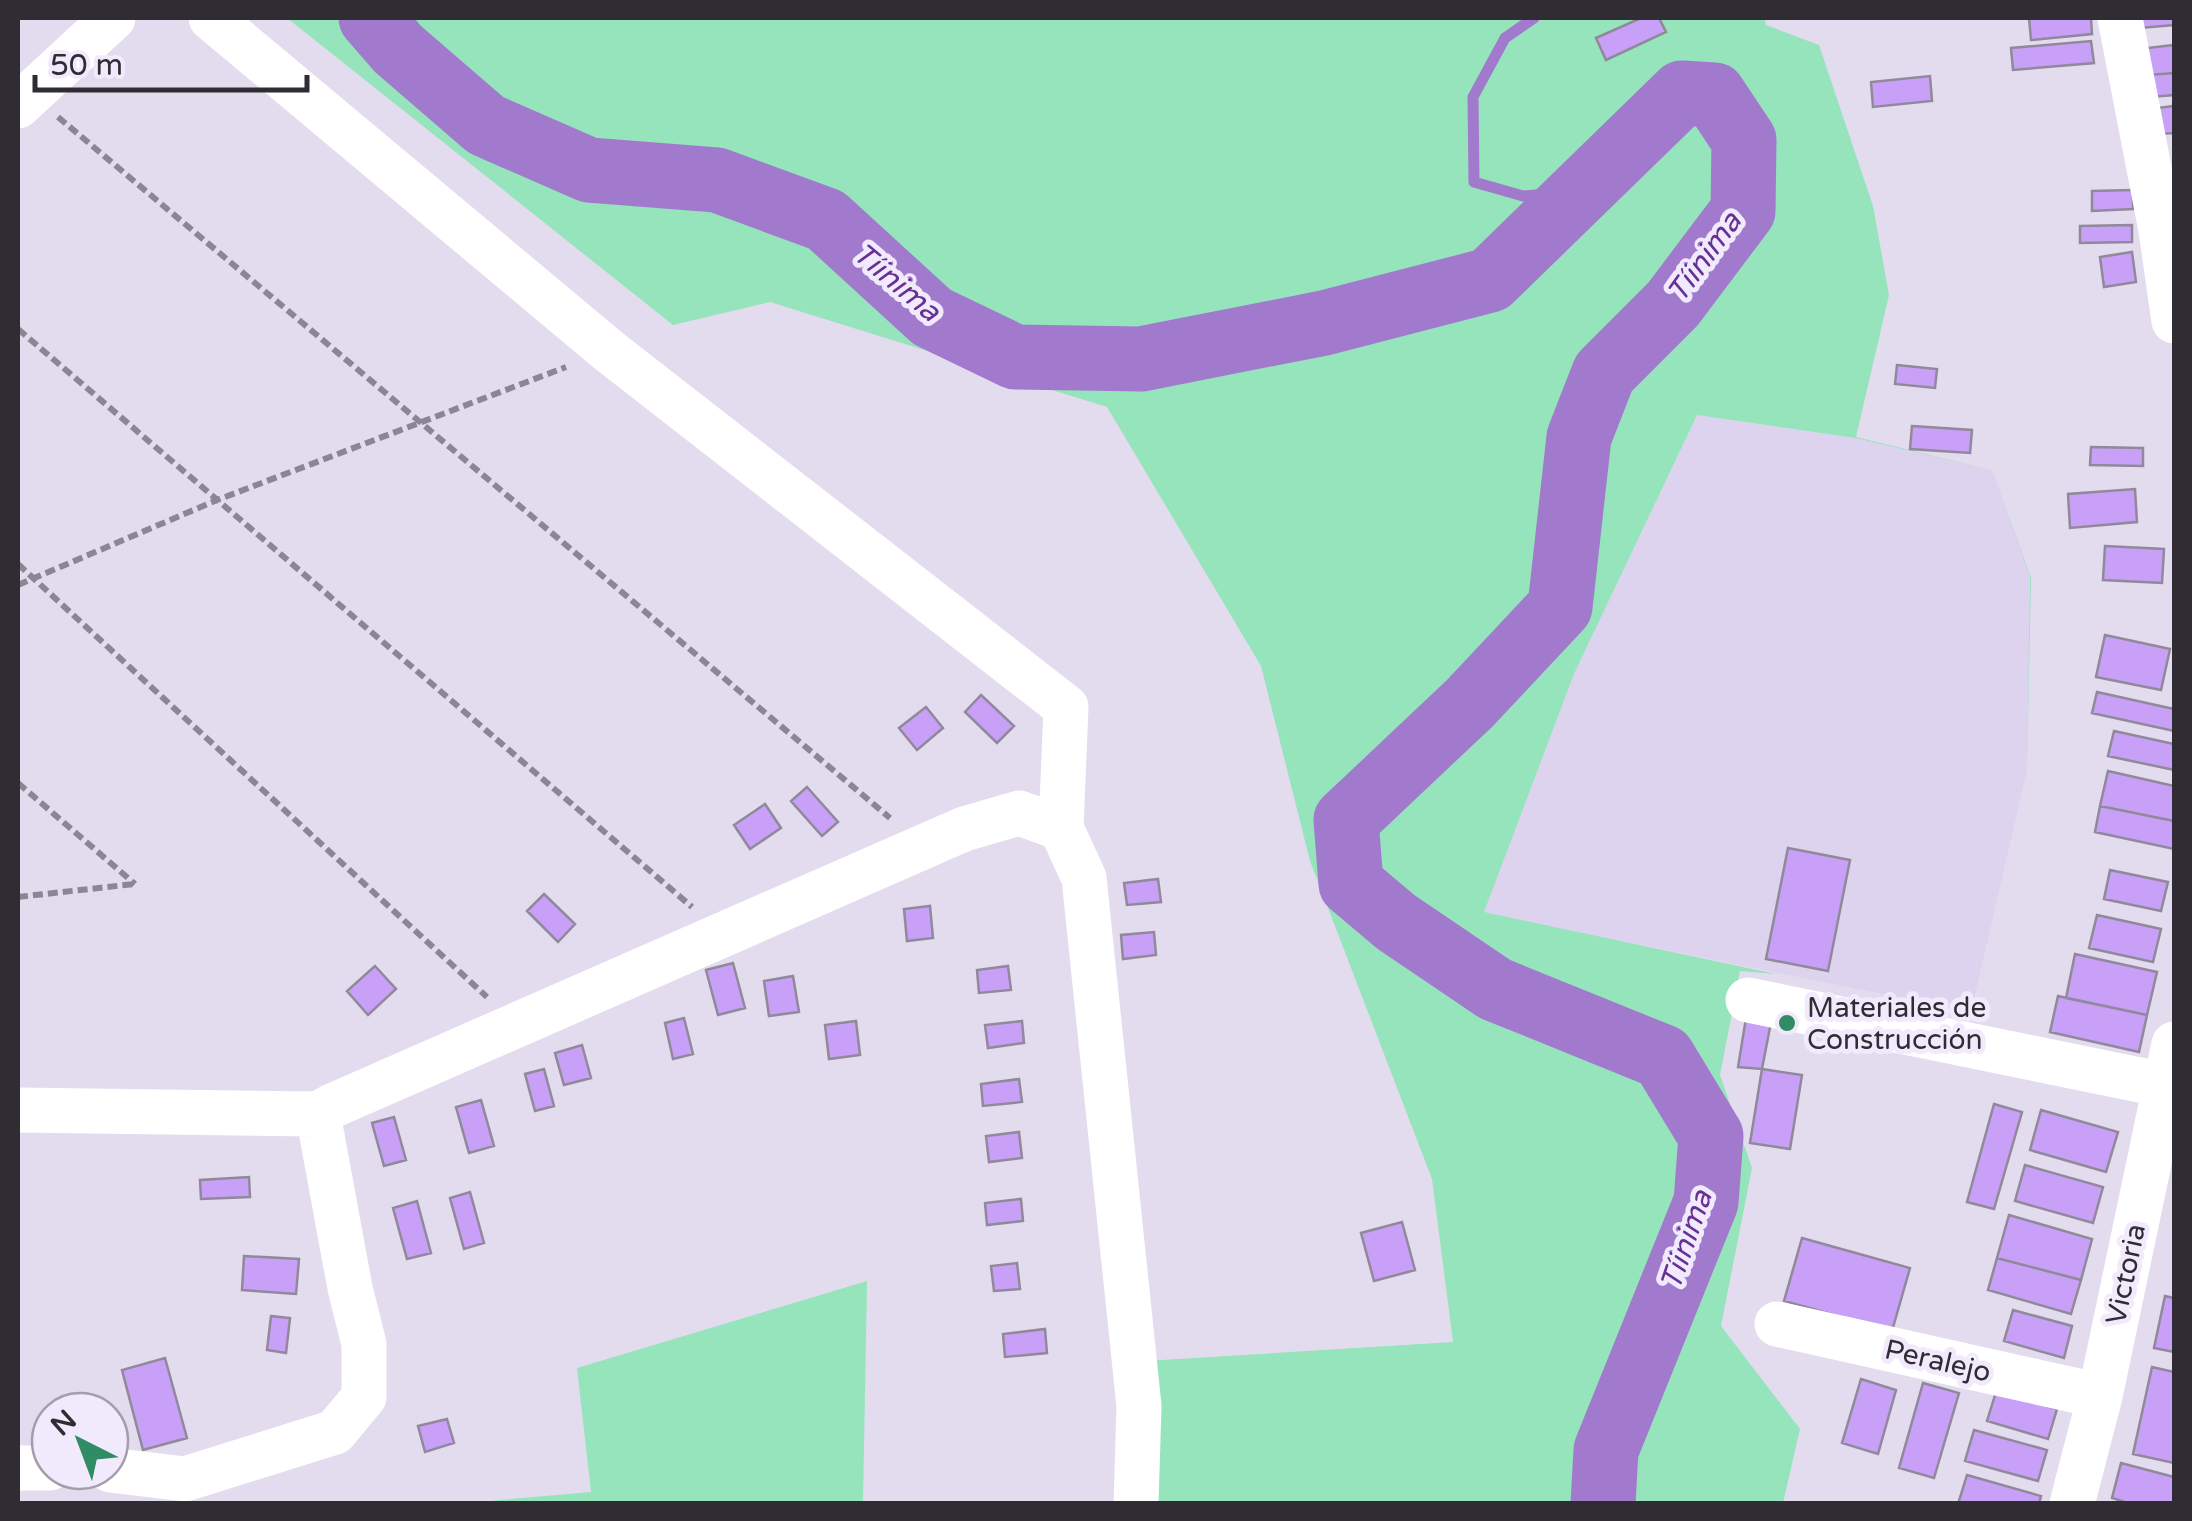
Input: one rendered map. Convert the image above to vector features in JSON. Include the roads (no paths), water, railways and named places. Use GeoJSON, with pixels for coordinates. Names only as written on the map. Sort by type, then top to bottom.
{"type":"FeatureCollection","features":[{"type":"Feature","properties":{"kind":"street"},"geometry":{"type":"LineString","coordinates":[[24,100],[113,18]]}},
{"type":"Feature","properties":{"kind":"street"},"geometry":{"type":"LineString","coordinates":[[211,18],[609,351],[1066,706],[1061,828],[1084,878],[1139,1406],[1136,1504]]}},
{"type":"Feature","properties":{"kind":"street"},"geometry":{"type":"LineString","coordinates":[[2120,18],[2161,230],[2174,321]]}},
{"type":"Feature","properties":{"kind":"street"},"geometry":{"type":"LineString","coordinates":[[18,1110],[318,1114],[964,828],[1019,814],[1061,828]]}},
{"type":"Feature","properties":{"kind":"street"},"geometry":{"type":"LineString","coordinates":[[1748,1000],[2171,1072]]}},
{"type":"Feature","properties":{"kind":"street","name":"Victoria"},"geometry":{"type":"LineString","coordinates":[[2072,1504],[2100,1396],[2171,1072]]}},
{"type":"Feature","properties":{"kind":"street"},"geometry":{"type":"LineString","coordinates":[[130,1475],[189,1491],[335,1432],[364,1396],[364,1344],[318,1114]]}},
{"type":"Feature","properties":{"kind":"street","name":"Peralejo"},"geometry":{"type":"LineString","coordinates":[[1776,1324],[2100,1396]]}},
{"type":"Feature","properties":{"kind":"waterway","name":"Tíinima"},"geometry":{"type":"LineString","coordinates":[[371,18],[398,49],[486,125],[589,170],[717,180],[826,220],[932,317],[1015,357],[1141,359],[1324,323],[1490,280],[1682,93],[1714,95],[1744,140],[1743,211],[1673,304],[1604,373],[1579,437],[1560,607],[1470,703],[1346,820],[1351,884],[1396,922],[1495,989],[1663,1057],[1711,1136],[1706,1202],[1606,1450],[1603,1504]]}},
{"type":"Feature","properties":{"kind":"waterway"},"geometry":{"type":"LineString","coordinates":[[1534,18],[1505,38],[1473,97],[1474,182],[1523,196],[1582,191]]}},
{"type":"Feature","properties":{"kind":"place","name":"Materiales de Construcción"},"geometry":{"type":"Point","coordinates":[1787,1023]}}]}
